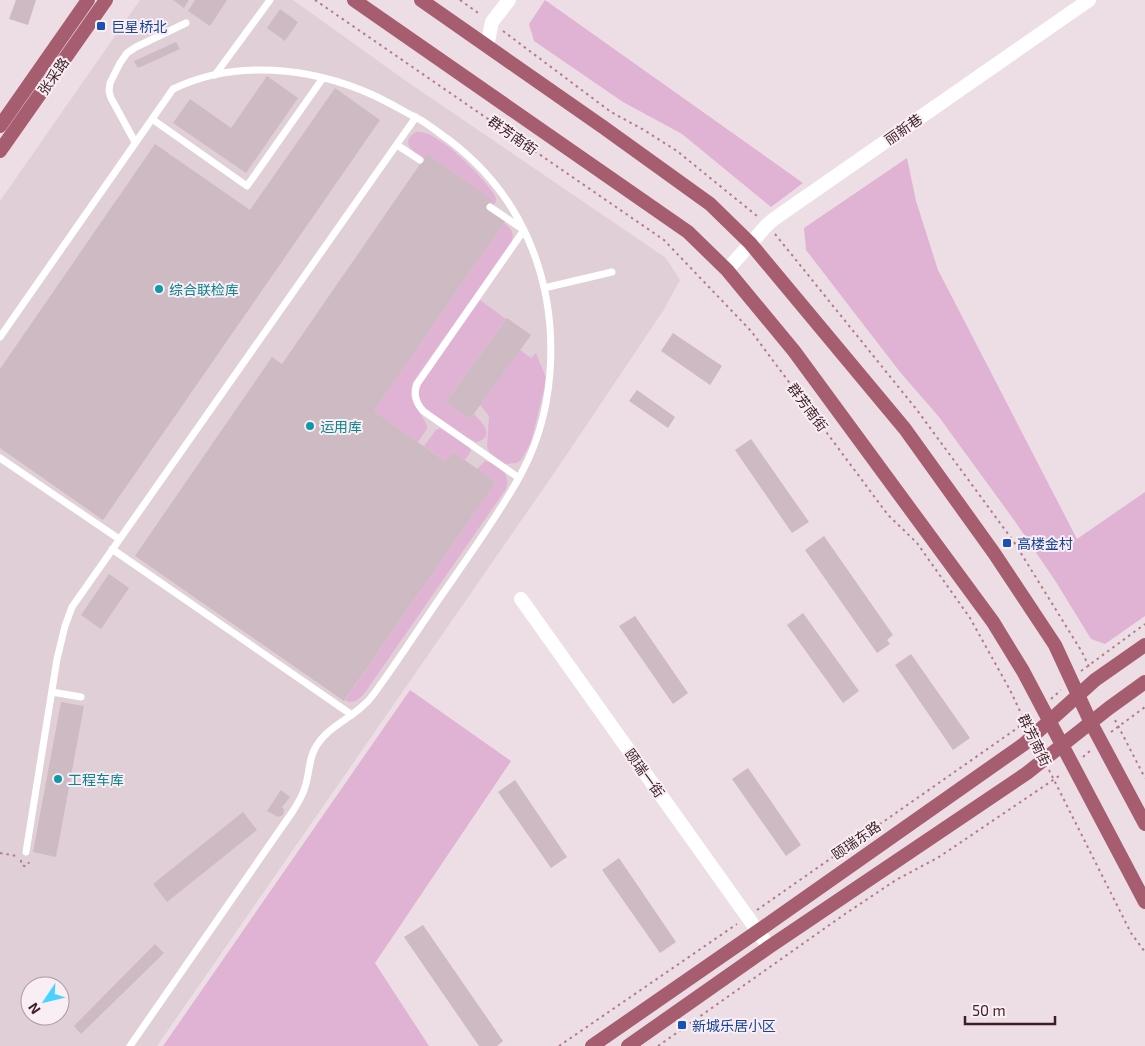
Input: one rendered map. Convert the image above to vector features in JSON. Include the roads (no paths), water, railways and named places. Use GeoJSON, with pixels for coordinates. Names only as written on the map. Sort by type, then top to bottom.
{"type":"FeatureCollection","features":[{"type":"Feature","properties":{"kind":"main road","name":"张采路"},"geometry":{"type":"LineString","coordinates":[[0,126],[88,0]]}},
{"type":"Feature","properties":{"kind":"main road","name":"张采路"},"geometry":{"type":"LineString","coordinates":[[0,151],[106,0]]}},
{"type":"Feature","properties":{"kind":"main road","name":"群芳南街"},"geometry":{"type":"LineString","coordinates":[[354,0],[688,232],[727,270],[794,351],[994,622],[1023,671],[1145,902]]}},
{"type":"Feature","properties":{"kind":"main road"},"geometry":{"type":"LineString","coordinates":[[421,0],[710,204],[750,243],[904,429],[994,553],[1055,645],[1091,723],[1145,824]]}},
{"type":"Feature","properties":{"kind":"main road","name":"颐瑞东路"},"geometry":{"type":"LineString","coordinates":[[592,1046],[1024,744],[1095,680],[1145,645]]}},
{"type":"Feature","properties":{"kind":"main road"},"geometry":{"type":"LineString","coordinates":[[628,1046],[1044,760],[1145,682]]}},
{"type":"Feature","properties":{"kind":"street"},"geometry":{"type":"LineString","coordinates":[[487,46],[492,22],[509,0]]}},
{"type":"Feature","properties":{"kind":"street","name":"丽新巷"},"geometry":{"type":"LineString","coordinates":[[727,270],[767,224],[1089,0]]}},
{"type":"Feature","properties":{"kind":"street","name":"颐瑞一街"},"geometry":{"type":"LineString","coordinates":[[521,600],[770,947]]}},
{"type":"Feature","properties":{"kind":"lane"},"geometry":{"type":"LineString","coordinates":[[215,75],[270,0]]}},
{"type":"Feature","properties":{"kind":"lane"},"geometry":{"type":"LineString","coordinates":[[136,142],[111,98],[109,91],[110,83],[122,59],[130,51],[186,23]]}},
{"type":"Feature","properties":{"kind":"lane"},"geometry":{"type":"LineString","coordinates":[[0,337],[173,88],[229,72],[259,70],[292,72],[322,78],[371,94],[416,117],[459,147],[494,182],[520,220],[538,261],[548,303],[552,347],[548,390],[538,432],[519,478],[495,517],[367,703],[319,741],[311,756],[305,788],[293,811],[130,1046]]}},
{"type":"Feature","properties":{"kind":"lane"},"geometry":{"type":"LineString","coordinates":[[152,119],[247,186],[322,78]]}},
{"type":"Feature","properties":{"kind":"lane"},"geometry":{"type":"LineString","coordinates":[[27,856],[59,648],[68,616],[76,600],[416,117]]}},
{"type":"Feature","properties":{"kind":"lane"},"geometry":{"type":"LineString","coordinates":[[397,145],[420,160]]}},
{"type":"Feature","properties":{"kind":"lane"},"geometry":{"type":"LineString","coordinates":[[490,207],[524,230]]}},
{"type":"Feature","properties":{"kind":"lane"},"geometry":{"type":"LineString","coordinates":[[519,478],[423,411],[416,400],[415,393],[419,381],[524,230]]}},
{"type":"Feature","properties":{"kind":"lane"},"geometry":{"type":"LineString","coordinates":[[544,288],[612,272]]}},
{"type":"Feature","properties":{"kind":"lane"},"geometry":{"type":"LineString","coordinates":[[0,458],[119,539]]}},
{"type":"Feature","properties":{"kind":"lane"},"geometry":{"type":"LineString","coordinates":[[112,549],[352,715]]}},
{"type":"Feature","properties":{"kind":"lane"},"geometry":{"type":"LineString","coordinates":[[52,692],[81,697]]}},
{"type":"Feature","properties":{"kind":"place","name":"巨星桥北"},"geometry":{"type":"Point","coordinates":[101,26]}},
{"type":"Feature","properties":{"kind":"place","name":"综合联检库"},"geometry":{"type":"Point","coordinates":[159,289]}},
{"type":"Feature","properties":{"kind":"place","name":"运用库"},"geometry":{"type":"Point","coordinates":[310,426]}},
{"type":"Feature","properties":{"kind":"place","name":"高楼金村"},"geometry":{"type":"Point","coordinates":[1007,543]}},
{"type":"Feature","properties":{"kind":"place","name":"工程车库"},"geometry":{"type":"Point","coordinates":[58,779]}},
{"type":"Feature","properties":{"kind":"place","name":"新城乐居小区"},"geometry":{"type":"Point","coordinates":[682,1025]}}]}
